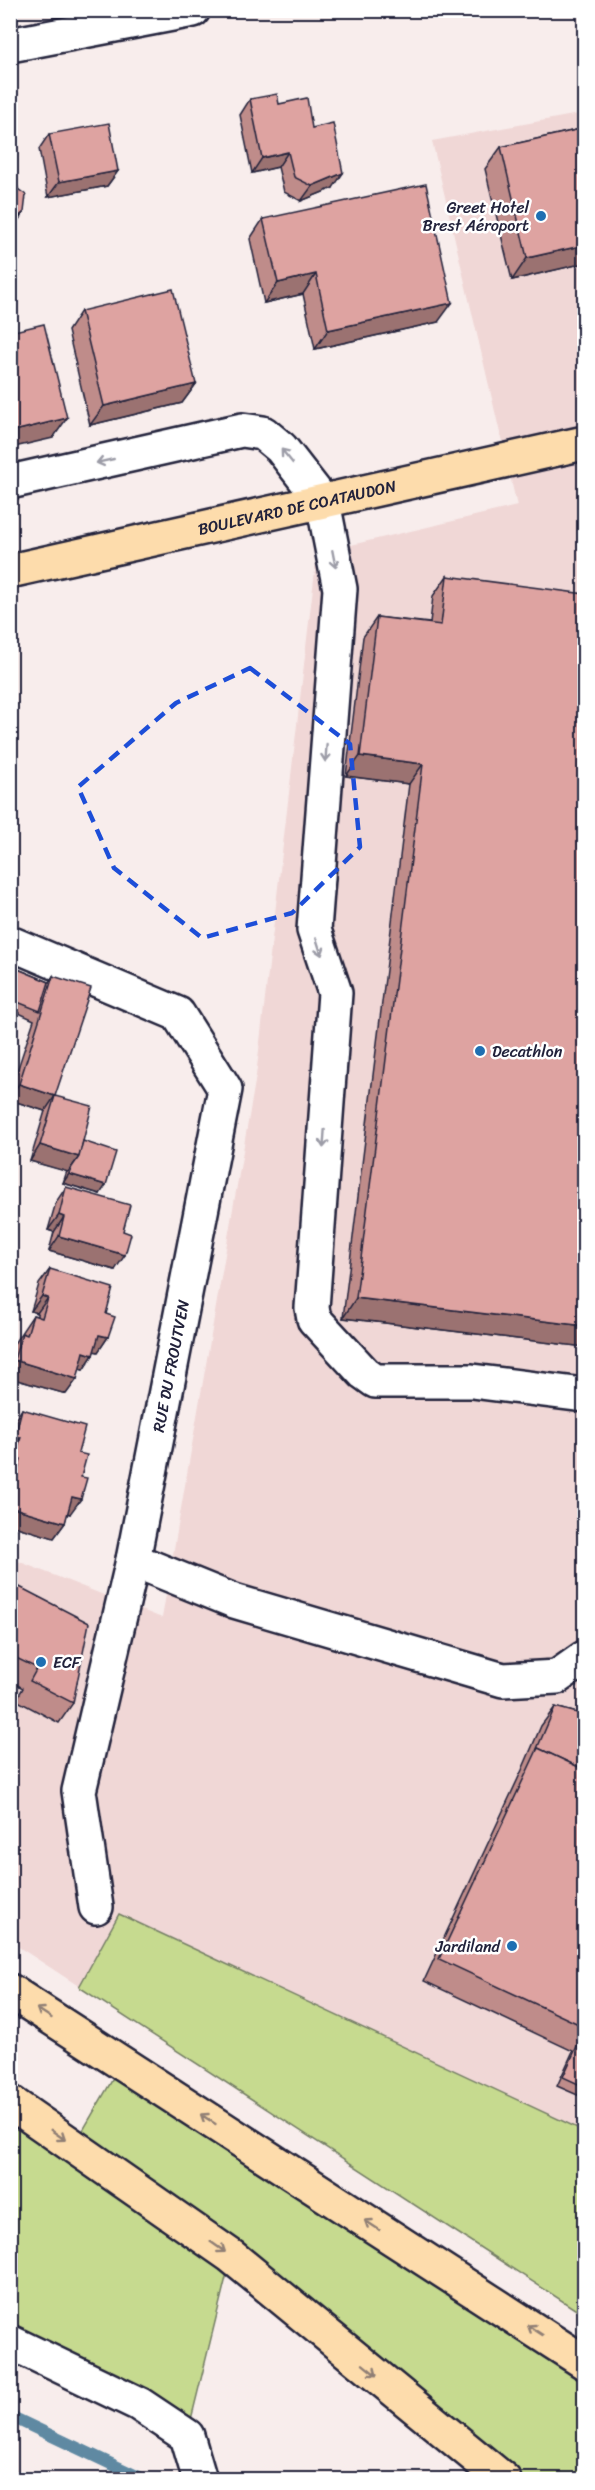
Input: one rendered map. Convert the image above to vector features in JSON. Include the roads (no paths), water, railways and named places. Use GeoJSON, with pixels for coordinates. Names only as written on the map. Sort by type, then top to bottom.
{"type":"FeatureCollection","features":[{"type":"Feature","properties":{"kind":"main road","name":"BOULEVARD DE COATAUDON"},"geometry":{"type":"LineString","coordinates":[[10,571],[585,443]]}},
{"type":"Feature","properties":{"kind":"main road"},"geometry":{"type":"LineString","coordinates":[[10,1991],[585,2362]]}},
{"type":"Feature","properties":{"kind":"main road"},"geometry":{"type":"LineString","coordinates":[[10,2102],[231,2256],[504,2480]]}},
{"type":"Feature","properties":{"kind":"street"},"geometry":{"type":"LineString","coordinates":[[10,45],[193,10]]}},
{"type":"Feature","properties":{"kind":"street"},"geometry":{"type":"LineString","coordinates":[[10,482],[242,430],[263,433],[281,448],[323,502],[339,589],[314,930],[335,993],[312,1308],[314,1319],[364,1373],[375,1381],[472,1381],[585,1395]]}},
{"type":"Feature","properties":{"kind":"street","name":"RUE DU FROUTVEN"},"geometry":{"type":"LineString","coordinates":[[10,943],[178,1014],[225,1089],[133,1560],[79,1791],[96,1907]]}},
{"type":"Feature","properties":{"kind":"street"},"geometry":{"type":"LineString","coordinates":[[133,1560],[234,1601],[503,1680],[557,1677],[585,1658]]}},
{"type":"Feature","properties":{"kind":"street"},"geometry":{"type":"LineString","coordinates":[[10,2342],[139,2404],[187,2436],[200,2480]]}},
{"type":"Feature","properties":{"kind":"waterway"},"geometry":{"type":"LineString","coordinates":[[10,2416],[145,2480]]}},
{"type":"Feature","properties":{"kind":"place","name":"Greet Hotel Brest Aéroport"},"geometry":{"type":"Point","coordinates":[541,216]}},
{"type":"Feature","properties":{"kind":"place","name":"Decathlon"},"geometry":{"type":"Point","coordinates":[480,1051]}},
{"type":"Feature","properties":{"kind":"place","name":"ECF"},"geometry":{"type":"Point","coordinates":[41,1662]}},
{"type":"Feature","properties":{"kind":"place","name":"Jardiland"},"geometry":{"type":"Point","coordinates":[512,1946]}}]}
